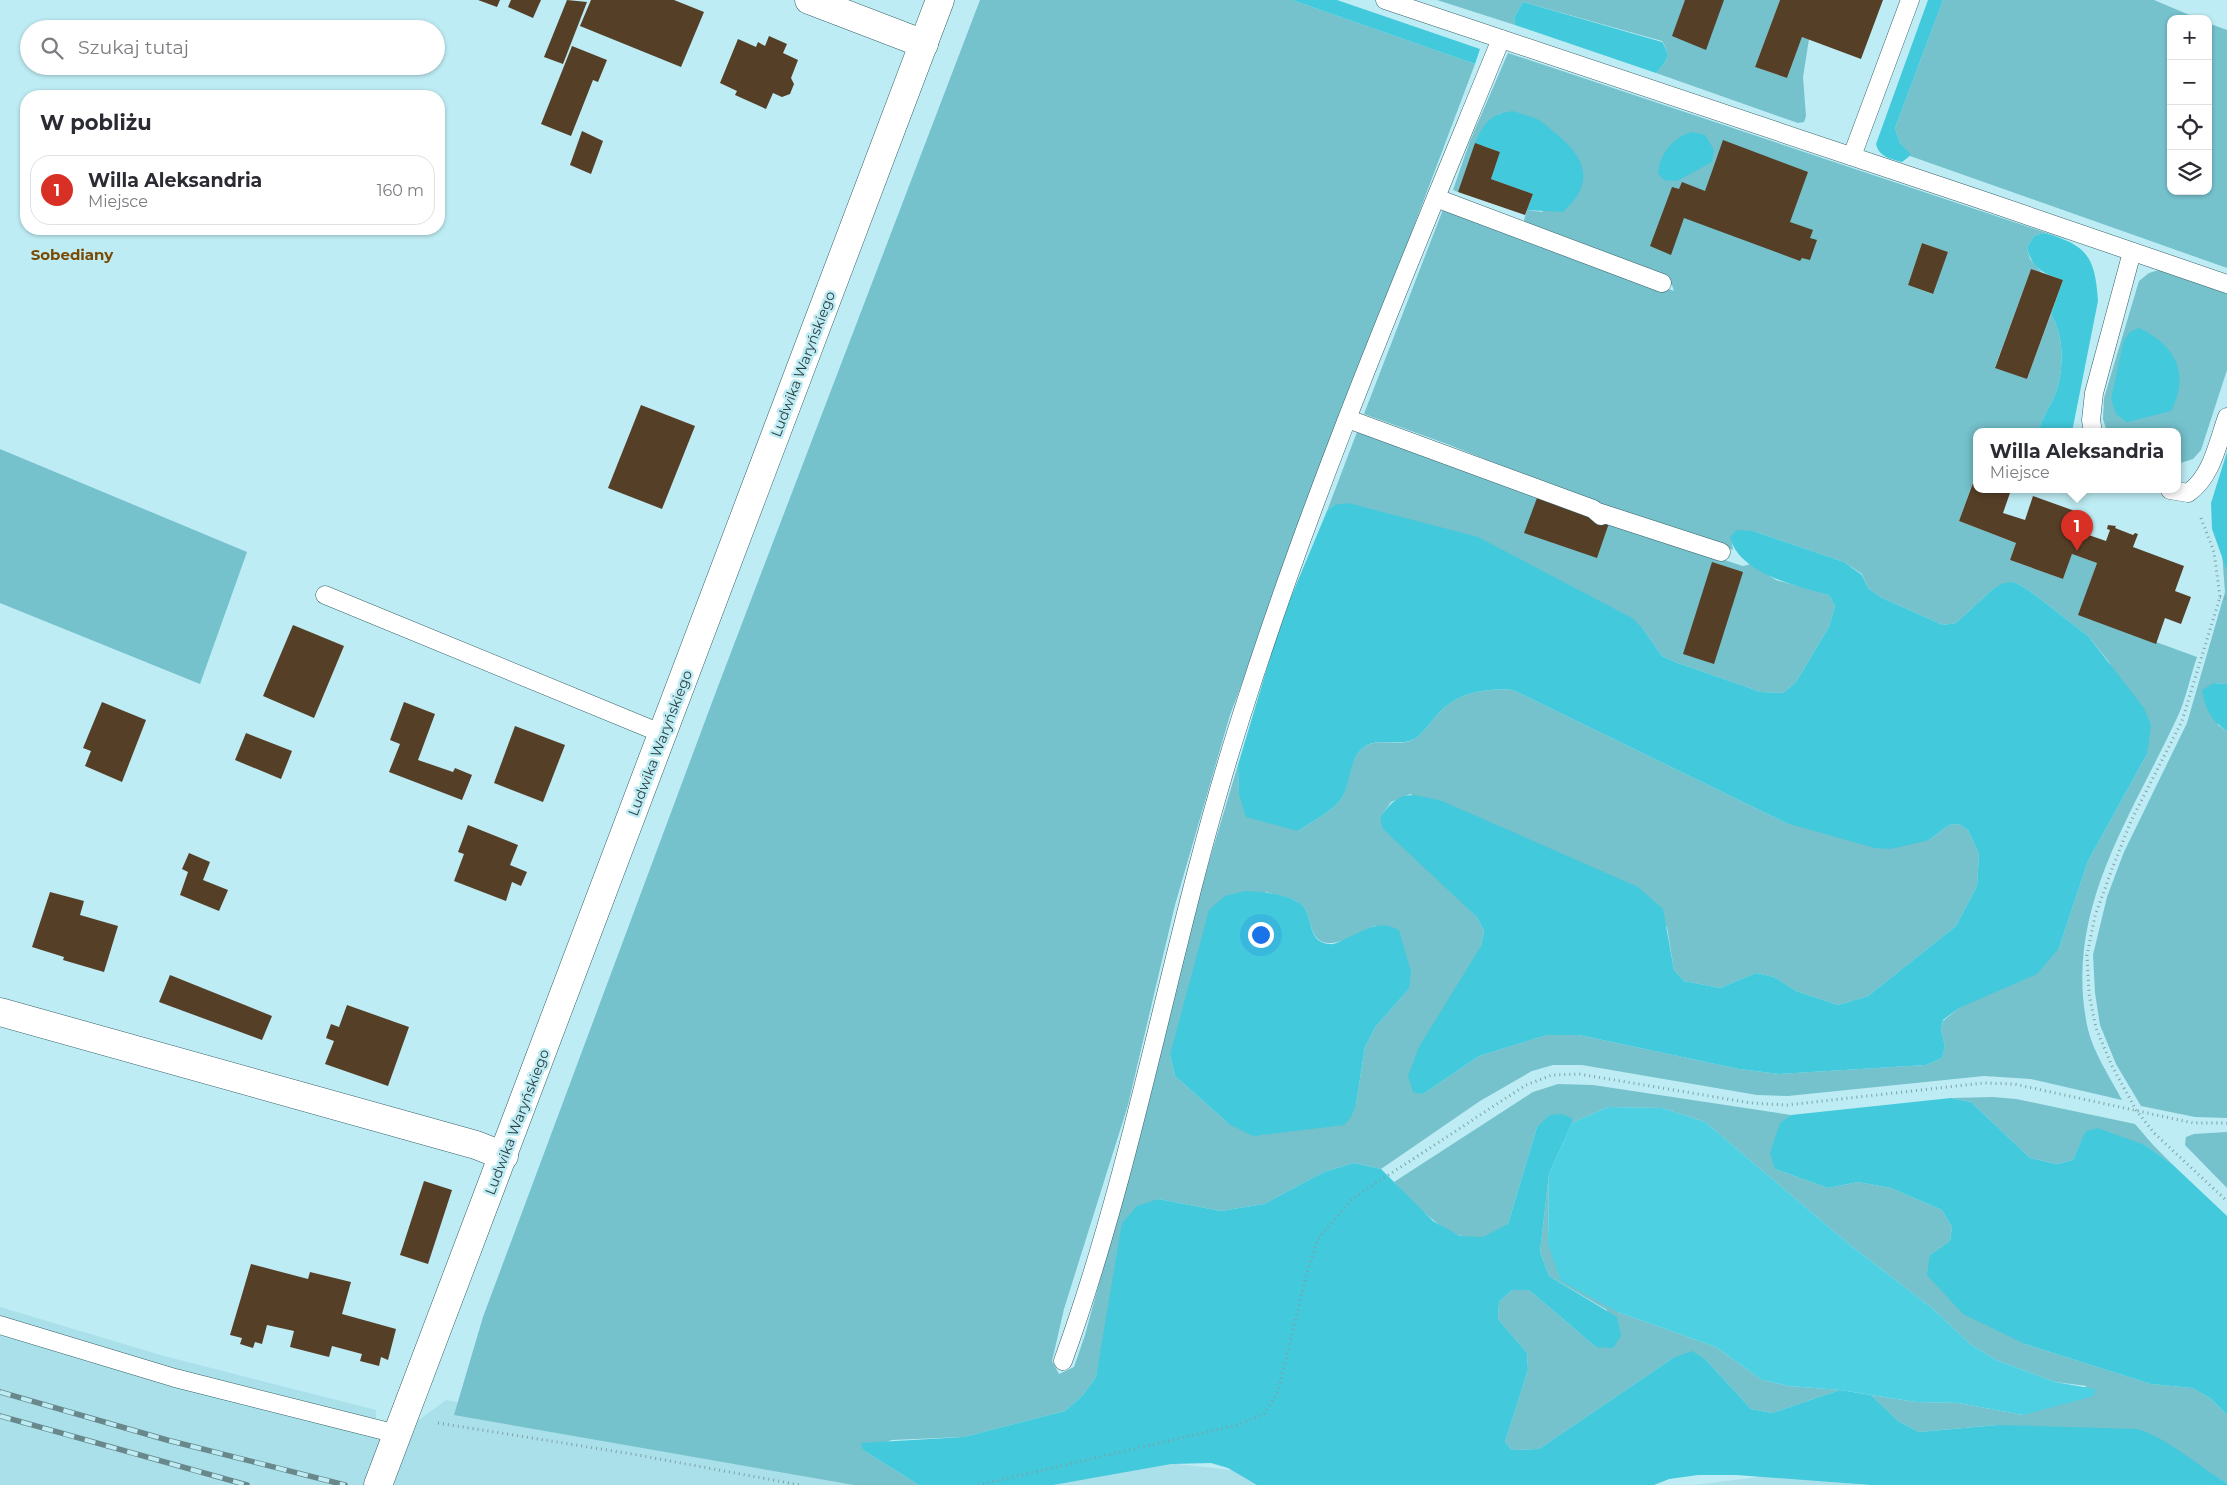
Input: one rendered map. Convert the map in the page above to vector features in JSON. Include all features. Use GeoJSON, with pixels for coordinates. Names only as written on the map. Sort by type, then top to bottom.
{"type":"FeatureCollection","features":[{"type":"Feature","properties":{"kind":"street"},"geometry":{"type":"LineString","coordinates":[[809,0],[924,44]]}},
{"type":"Feature","properties":{"kind":"street","name":"Ludwika Waryńskiego"},"geometry":{"type":"LineString","coordinates":[[378,1485],[940,0]]}},
{"type":"Feature","properties":{"kind":"street"},"geometry":{"type":"LineString","coordinates":[[0,1012],[476,1145],[504,1156]]}},
{"type":"Feature","properties":{"kind":"lane"},"geometry":{"type":"LineString","coordinates":[[1385,0],[2227,284]]}},
{"type":"Feature","properties":{"kind":"lane"},"geometry":{"type":"LineString","coordinates":[[1852,156],[1910,0]]}},
{"type":"Feature","properties":{"kind":"lane"},"geometry":{"type":"LineString","coordinates":[[1063,1361],[1104,1232],[1137,1111],[1199,857],[1235,734],[1265,641],[1348,419],[1501,39]]}},
{"type":"Feature","properties":{"kind":"lane"},"geometry":{"type":"LineString","coordinates":[[1436,198],[1662,283]]}},
{"type":"Feature","properties":{"kind":"lane"},"geometry":{"type":"LineString","coordinates":[[2092,428],[2091,420],[2094,393],[2132,252]]}},
{"type":"Feature","properties":{"kind":"lane"},"geometry":{"type":"LineString","coordinates":[[2181,492],[2188,493],[2197,487],[2208,471],[2227,416]]}},
{"type":"Feature","properties":{"kind":"lane"},"geometry":{"type":"LineString","coordinates":[[1348,419],[1599,514],[1721,552]]}},
{"type":"Feature","properties":{"kind":"lane"},"geometry":{"type":"LineString","coordinates":[[325,595],[663,734]]}},
{"type":"Feature","properties":{"kind":"lane"},"geometry":{"type":"LineString","coordinates":[[0,1324],[176,1378],[397,1434]]}},
{"type":"Feature","properties":{"kind":"path"},"geometry":{"type":"LineString","coordinates":[[2188,493],[2203,521],[2214,552],[2220,597],[2182,721],[2131,821],[2095,916],[2087,955],[2089,994],[2096,1028],[2112,1066],[2136,1110],[2154,1133],[2227,1201]]}},
{"type":"Feature","properties":{"kind":"path"},"geometry":{"type":"LineString","coordinates":[[2220,597],[2227,599]]}},
{"type":"Feature","properties":{"kind":"path"},"geometry":{"type":"LineString","coordinates":[[978,1485],[1237,1425],[1264,1414],[1278,1392],[1308,1269],[1318,1239],[1340,1212],[1352,1199],[1526,1085],[1552,1075],[1579,1074],[1751,1103],[1786,1104],[1983,1083],[2014,1084],[2193,1123],[2227,1123]]}},
{"type":"Feature","properties":{"kind":"path"},"geometry":{"type":"LineString","coordinates":[[430,1421],[632,1454],[800,1485]]}},
{"type":"Feature","properties":{"kind":"shaded area"},"geometry":{"type":"Polygon","coordinates":[[[980,0],[1292,0],[1475,64],[1230,715],[1175,905],[1128,1105],[1064,1309],[1052,1361],[1059,1374],[1074,1367],[1085,1335],[1134,1154],[1191,922],[1238,765],[1239,794],[1298,831],[1327,812],[1341,799],[1355,757],[1364,747],[1376,742],[1403,742],[1416,738],[1447,706],[1464,696],[1483,691],[1513,690],[1786,823],[1929,840],[1949,825],[1959,824],[1968,830],[1979,854],[1977,886],[1956,926],[1868,996],[1838,1005],[1796,991],[1774,977],[1756,973],[1720,988],[1684,981],[1674,970],[1667,927],[1410,794],[1391,802],[1380,818],[1477,917],[1484,931],[1481,946],[1423,1094],[1479,1056],[1547,1035],[1579,1035],[1739,1069],[1779,1074],[1926,1065],[1942,1058],[1945,1046],[1941,1030],[1943,1021],[1959,1008],[2059,948],[2088,861],[2147,754],[2109,662],[2088,636],[2027,589],[2014,582],[1993,589],[1956,623],[1943,625],[1880,597],[1868,588],[1862,574],[1844,562],[1753,531],[1731,537],[1733,550],[1615,511],[1447,444],[1364,414],[1444,207],[1674,291],[1672,285],[1665,280],[1527,226],[1524,220],[1527,210],[1543,212],[1500,113],[1458,192],[1453,190],[1470,141],[1508,53],[2071,241],[2044,233],[2034,236],[2027,248],[2030,259],[2042,273],[2031,269],[1995,367],[2027,379],[2051,314],[2058,330],[2062,358],[2056,392],[2039,428],[1973,428],[1973,482],[1959,521],[2016,543],[2010,560],[2063,579],[2072,554],[2097,563],[2088,588],[2156,642],[2197,657],[2177,718],[2122,828],[2106,866],[2093,903],[2085,942],[2082,983],[2089,1035],[2122,1100],[2031,1079],[1984,1076],[1788,1096],[1757,1095],[1582,1065],[1553,1065],[1532,1071],[1480,1101],[1381,1169],[1354,1163],[1324,1172],[1264,1204],[1221,1211],[1158,1199],[1100,1357],[1096,1377],[1083,1395],[1065,1411],[964,1437],[892,1440],[863,1450],[919,1485],[854,1485],[454,1415],[483,1317],[717,689],[980,0]],[[1922,243],[1908,285],[1932,294],[1948,252],[1922,243]],[[1266,892],[1170,1055],[1175,1076],[1229,1124],[1356,1104],[1365,1047],[1376,1026],[1409,989],[1375,926],[1339,942],[1329,943],[1322,941],[1315,936],[1307,913],[1302,905],[1283,896],[1266,892]]]}},
{"type":"Feature","properties":{"kind":"shaded area"},"geometry":{"type":"Polygon","coordinates":[[[1292,0],[1337,0],[1480,49],[1475,64],[1292,0]]]}},
{"type":"Feature","properties":{"kind":"shaded area"},"geometry":{"type":"Polygon","coordinates":[[[1437,0],[1780,0],[1755,67],[1787,78],[1802,37],[1809,39],[1803,77],[1806,116],[1804,122],[1798,123],[1656,73],[1663,65],[1667,55],[1662,41],[1523,2],[1514,18],[1515,25],[1437,0]]]}},
{"type":"Feature","properties":{"kind":"shaded area"},"geometry":{"type":"Polygon","coordinates":[[[1928,0],[1943,0],[1895,128],[1900,143],[1911,155],[1902,162],[1883,155],[1876,144],[1928,0]]]}},
{"type":"Feature","properties":{"kind":"shaded area"},"geometry":{"type":"Polygon","coordinates":[[[1943,0],[2154,0],[2190,15],[2167,15],[2167,195],[2212,195],[2212,24],[2227,30],[2227,268],[1910,156],[1900,143],[1895,128],[1943,0]]]}},
{"type":"Feature","properties":{"kind":"shaded area"},"geometry":{"type":"Polygon","coordinates":[[[1523,2],[1662,42],[1667,51],[1666,59],[1656,73],[1515,25],[1514,18],[1523,2]]]}},
{"type":"Feature","properties":{"kind":"shaded area"},"geometry":{"type":"Polygon","coordinates":[[[1513,111],[1542,122],[1570,146],[1577,156],[1583,174],[1582,183],[1579,193],[1563,212],[1527,210],[1533,194],[1491,179],[1500,152],[1475,143],[1481,130],[1493,117],[1513,111]]]}},
{"type":"Feature","properties":{"kind":"shaded area"},"geometry":{"type":"Polygon","coordinates":[[[1692,132],[1705,135],[1714,150],[1712,162],[1677,181],[1664,180],[1658,173],[1661,159],[1673,142],[1692,132]]]}},
{"type":"Feature","properties":{"kind":"shaded area"},"geometry":{"type":"Polygon","coordinates":[[[2044,233],[2070,242],[2079,248],[2091,263],[2097,286],[2098,301],[2073,428],[2039,428],[2056,392],[2060,377],[2062,358],[2060,339],[2051,314],[2063,280],[2040,270],[2032,261],[2027,248],[2034,236],[2044,233]]]}},
{"type":"Feature","properties":{"kind":"shaded area"},"geometry":{"type":"Polygon","coordinates":[[[2162,269],[2227,294],[2227,370],[2201,450],[2193,459],[2181,463],[2181,428],[2106,428],[2103,419],[2104,398],[2139,281],[2149,273],[2162,269]]]}},
{"type":"Feature","properties":{"kind":"shaded area"},"geometry":{"type":"Polygon","coordinates":[[[2139,328],[2152,335],[2170,352],[2176,362],[2179,373],[2179,385],[2177,398],[2171,411],[2127,422],[2116,414],[2111,399],[2124,340],[2130,332],[2139,328]]]}},
{"type":"Feature","properties":{"kind":"shaded area"},"geometry":{"type":"Polygon","coordinates":[[[1357,432],[1609,523],[1743,566],[1751,564],[1776,580],[1829,595],[1835,606],[1829,627],[1796,682],[1783,693],[1761,692],[1675,662],[1662,656],[1643,629],[1334,505],[1327,511],[1357,432]]]}},
{"type":"Feature","properties":{"kind":"shaded area"},"geometry":{"type":"Polygon","coordinates":[[[0,449],[247,552],[200,684],[0,603],[0,449]]]}},
{"type":"Feature","properties":{"kind":"shaded area"},"geometry":{"type":"Polygon","coordinates":[[[2227,452],[2227,571],[2212,529],[2211,503],[2227,452]]]}},
{"type":"Feature","properties":{"kind":"shaded area"},"geometry":{"type":"Polygon","coordinates":[[[1348,503],[1478,537],[1632,618],[1643,629],[1662,656],[1761,692],[1783,693],[1796,682],[1829,627],[1835,606],[1829,595],[1771,576],[1745,560],[1736,550],[1730,537],[1737,530],[1753,531],[1844,562],[1862,575],[1868,588],[1880,597],[1943,625],[1956,623],[1993,589],[2004,583],[2014,582],[2027,589],[2088,636],[2144,708],[2151,725],[2147,754],[2088,861],[2059,948],[2037,974],[1959,1008],[1943,1020],[1941,1030],[1945,1046],[1942,1058],[1926,1065],[1779,1074],[1739,1069],[1579,1035],[1547,1035],[1479,1056],[1423,1094],[1413,1092],[1408,1076],[1419,1047],[1481,946],[1484,931],[1477,917],[1383,829],[1380,818],[1387,808],[1400,798],[1414,795],[1442,801],[1638,887],[1663,909],[1674,970],[1684,981],[1720,988],[1756,973],[1774,977],[1796,991],[1838,1005],[1868,996],[1956,926],[1977,886],[1979,854],[1968,830],[1959,824],[1949,825],[1929,840],[1891,849],[1875,848],[1786,823],[1513,690],[1483,691],[1464,696],[1447,706],[1416,738],[1403,742],[1376,742],[1364,747],[1355,757],[1347,786],[1341,799],[1327,812],[1298,831],[1246,817],[1239,794],[1238,765],[1281,621],[1327,511],[1334,505],[1348,503]]]}},
{"type":"Feature","properties":{"kind":"shaded area"},"geometry":{"type":"Polygon","coordinates":[[[2222,553],[2227,571],[2227,684],[2214,683],[2218,725],[2227,731],[2227,1118],[2195,1117],[2141,1106],[2116,1064],[2100,1025],[2095,993],[2093,955],[2107,897],[2124,852],[2187,723],[2225,592],[2222,553]]]}},
{"type":"Feature","properties":{"kind":"shaded area"},"geometry":{"type":"Polygon","coordinates":[[[2214,683],[2227,684],[2227,731],[2213,718],[2205,703],[2202,690],[2214,683]]]}},
{"type":"Feature","properties":{"kind":"shaded area"},"geometry":{"type":"Polygon","coordinates":[[[1245,891],[1279,895],[1298,902],[1307,913],[1313,933],[1322,942],[1336,943],[1378,926],[1392,927],[1399,930],[1411,972],[1409,989],[1376,1026],[1365,1047],[1356,1104],[1351,1117],[1344,1125],[1253,1136],[1229,1124],[1175,1076],[1170,1055],[1209,910],[1225,896],[1245,891]]]}},
{"type":"Feature","properties":{"kind":"shaded area"},"geometry":{"type":"Polygon","coordinates":[[[1558,1084],[1593,1085],[1791,1115],[1780,1124],[1775,1169],[1828,1188],[1858,1182],[1891,1188],[1942,1210],[1952,1227],[1950,1241],[1930,1255],[2025,1344],[2151,1384],[2192,1388],[2210,1398],[2227,1415],[2227,1483],[2206,1472],[1998,1425],[1919,1432],[1898,1421],[1871,1395],[1916,1402],[1959,1403],[2023,1415],[2087,1386],[2055,1382],[1996,1360],[1970,1344],[1933,1309],[1850,1245],[1705,1122],[1662,1108],[1608,1107],[1572,1123],[1572,1118],[1537,1127],[1508,1224],[1484,1237],[1471,1238],[1446,1229],[1434,1221],[1394,1182],[1533,1092],[1558,1084]]]}},
{"type":"Feature","properties":{"kind":"shaded area"},"geometry":{"type":"Polygon","coordinates":[[[1993,1097],[2016,1099],[2135,1124],[2172,1164],[2145,1145],[2085,1133],[2073,1160],[2057,1164],[2030,1158],[1971,1102],[1951,1098],[1993,1097]]]}},
{"type":"Feature","properties":{"kind":"shaded area"},"geometry":{"type":"Polygon","coordinates":[[[1951,1098],[1971,1102],[2030,1158],[2057,1164],[2073,1160],[2085,1132],[2097,1128],[2145,1145],[2172,1164],[2227,1216],[2227,1415],[2210,1398],[2192,1388],[2151,1384],[2025,1344],[1963,1314],[1927,1275],[1930,1255],[1950,1241],[1952,1227],[1942,1210],[1891,1188],[1858,1182],[1828,1188],[1775,1169],[1770,1153],[1780,1123],[1791,1115],[1951,1098]]]}},
{"type":"Feature","properties":{"kind":"shaded area"},"geometry":{"type":"Polygon","coordinates":[[[1608,1107],[1662,1108],[1705,1122],[1850,1245],[1933,1309],[1970,1344],[1996,1360],[2055,1382],[2095,1389],[2094,1396],[2023,1415],[1959,1403],[1916,1402],[1840,1390],[1789,1386],[1762,1380],[1716,1347],[1618,1312],[1561,1281],[1548,1244],[1549,1174],[1572,1123],[1608,1107]]]}},
{"type":"Feature","properties":{"kind":"shaded area"},"geometry":{"type":"Polygon","coordinates":[[[1561,1114],[1572,1118],[1572,1123],[1549,1174],[1540,1252],[1549,1276],[1617,1317],[1621,1336],[1613,1348],[1596,1347],[1529,1290],[1512,1290],[1499,1302],[1498,1319],[1527,1353],[1528,1370],[1505,1442],[1512,1450],[1539,1449],[1673,1358],[1692,1351],[1706,1360],[1751,1409],[1772,1413],[1840,1390],[1871,1395],[1898,1421],[1919,1432],[1998,1425],[2137,1429],[2161,1439],[2227,1483],[2227,1485],[1871,1485],[1736,1475],[1698,1475],[1669,1479],[1654,1485],[1257,1485],[1228,1468],[1211,1463],[1171,1464],[1053,1485],[919,1485],[863,1450],[861,1443],[964,1437],[1065,1411],[1083,1395],[1096,1377],[1122,1223],[1137,1206],[1158,1199],[1221,1211],[1264,1204],[1324,1172],[1354,1163],[1381,1169],[1433,1221],[1460,1236],[1483,1237],[1508,1224],[1537,1127],[1550,1115],[1561,1114]]]}},
{"type":"Feature","properties":{"kind":"shaded area"},"geometry":{"type":"Polygon","coordinates":[[[2227,1132],[2227,1188],[2185,1145],[2186,1137],[2194,1134],[2227,1132]]]}},
{"type":"Feature","properties":{"kind":"shaded area"},"geometry":{"type":"Polygon","coordinates":[[[1549,1174],[1548,1244],[1618,1312],[1716,1347],[1762,1380],[1789,1386],[1840,1390],[1772,1413],[1751,1409],[1706,1360],[1673,1358],[1539,1449],[1512,1450],[1505,1442],[1528,1370],[1527,1353],[1498,1319],[1499,1302],[1512,1290],[1529,1290],[1596,1347],[1607,1310],[1549,1276],[1540,1252],[1549,1174]]]}},
{"type":"Feature","properties":{"kind":"shaded area"},"geometry":{"type":"Polygon","coordinates":[[[0,1307],[164,1356],[376,1410],[376,1422],[407,1429],[446,1400],[891,1482],[950,1485],[0,1485],[0,1307]]]}},
{"type":"Feature","properties":{"kind":"shaded area"},"geometry":{"type":"Polygon","coordinates":[[[1069,1452],[1368,1485],[962,1485],[1069,1452]]]}},
{"type":"Feature","properties":{"kind":"shaded area"},"geometry":{"type":"Polygon","coordinates":[[[1766,1476],[1866,1485],[1694,1485],[1766,1476]]]}},
{"type":"Feature","properties":{"kind":"building"},"geometry":{"type":"Polygon","coordinates":[[[478,0],[500,0],[497,7],[478,0]]]}},
{"type":"Feature","properties":{"kind":"building"},"geometry":{"type":"Polygon","coordinates":[[[511,0],[541,0],[533,18],[508,7],[511,0]]]}},
{"type":"Feature","properties":{"kind":"building"},"geometry":{"type":"Polygon","coordinates":[[[567,0],[587,2],[563,64],[544,57],[567,0]]]}},
{"type":"Feature","properties":{"kind":"building"},"geometry":{"type":"Polygon","coordinates":[[[591,0],[674,0],[704,12],[681,67],[580,26],[591,0]]]}},
{"type":"Feature","properties":{"kind":"building"},"geometry":{"type":"Polygon","coordinates":[[[1685,0],[1724,0],[1706,50],[1672,36],[1685,0]]]}},
{"type":"Feature","properties":{"kind":"building"},"geometry":{"type":"Polygon","coordinates":[[[1780,0],[1883,0],[1861,59],[1802,37],[1787,78],[1755,67],[1780,0]]]}},
{"type":"Feature","properties":{"kind":"building"},"geometry":{"type":"Polygon","coordinates":[[[769,36],[787,44],[783,53],[798,60],[791,78],[794,84],[790,94],[782,97],[773,93],[766,109],[735,95],[737,91],[720,83],[738,39],[756,47],[758,42],[765,46],[769,36]]]}},
{"type":"Feature","properties":{"kind":"building"},"geometry":{"type":"Polygon","coordinates":[[[572,46],[607,60],[598,82],[593,80],[571,136],[541,124],[572,46]]]}},
{"type":"Feature","properties":{"kind":"building"},"geometry":{"type":"Polygon","coordinates":[[[582,131],[603,141],[591,174],[570,165],[582,131]]]}},
{"type":"Feature","properties":{"kind":"building"},"geometry":{"type":"Polygon","coordinates":[[[1723,140],[1808,172],[1790,222],[1813,230],[1810,238],[1817,240],[1810,260],[1802,258],[1800,261],[1684,218],[1671,255],[1650,246],[1672,187],[1679,189],[1682,182],[1705,191],[1723,140]]]}},
{"type":"Feature","properties":{"kind":"building"},"geometry":{"type":"Polygon","coordinates":[[[1475,143],[1500,152],[1491,179],[1533,194],[1525,215],[1458,192],[1475,143]]]}},
{"type":"Feature","properties":{"kind":"building"},"geometry":{"type":"Polygon","coordinates":[[[1922,243],[1948,252],[1933,294],[1908,285],[1922,243]]]}},
{"type":"Feature","properties":{"kind":"building"},"geometry":{"type":"Polygon","coordinates":[[[2031,269],[2063,280],[2027,379],[1995,368],[2031,269]]]}},
{"type":"Feature","properties":{"kind":"building"},"geometry":{"type":"Polygon","coordinates":[[[641,405],[695,426],[662,509],[608,488],[641,405]]]}},
{"type":"Feature","properties":{"kind":"building"},"geometry":{"type":"Polygon","coordinates":[[[1973,483],[1973,493],[2010,493],[2003,513],[2025,520],[2033,496],[2086,515],[2080,532],[2106,541],[2110,530],[2107,529],[2108,525],[2116,526],[2115,528],[2133,535],[2135,533],[2138,534],[2133,547],[2184,566],[2175,591],[2191,597],[2181,624],[2165,618],[2156,644],[2078,615],[2097,563],[2072,554],[2063,579],[2010,560],[2016,543],[1959,521],[1973,483]]]}},
{"type":"Feature","properties":{"kind":"building"},"geometry":{"type":"Polygon","coordinates":[[[1537,498],[1609,523],[1597,558],[1524,533],[1537,498]]]}},
{"type":"Feature","properties":{"kind":"building"},"geometry":{"type":"Polygon","coordinates":[[[1712,562],[1743,572],[1714,664],[1683,654],[1712,562]]]}},
{"type":"Feature","properties":{"kind":"building"},"geometry":{"type":"Polygon","coordinates":[[[293,625],[344,646],[314,718],[263,696],[293,625]]]}},
{"type":"Feature","properties":{"kind":"building"},"geometry":{"type":"Polygon","coordinates":[[[102,702],[146,720],[122,782],[85,766],[91,751],[83,748],[102,702]]]}},
{"type":"Feature","properties":{"kind":"building"},"geometry":{"type":"Polygon","coordinates":[[[404,702],[435,714],[418,760],[453,772],[455,768],[472,775],[462,800],[389,772],[400,744],[390,740],[404,702]]]}},
{"type":"Feature","properties":{"kind":"building"},"geometry":{"type":"Polygon","coordinates":[[[515,726],[565,745],[543,802],[494,783],[515,726]]]}},
{"type":"Feature","properties":{"kind":"building"},"geometry":{"type":"Polygon","coordinates":[[[246,733],[292,751],[281,779],[235,760],[246,733]]]}},
{"type":"Feature","properties":{"kind":"building"},"geometry":{"type":"Polygon","coordinates":[[[468,825],[518,845],[510,865],[527,872],[521,886],[512,882],[506,901],[454,881],[464,854],[458,852],[468,825]]]}},
{"type":"Feature","properties":{"kind":"building"},"geometry":{"type":"Polygon","coordinates":[[[189,853],[210,862],[203,880],[228,890],[219,911],[180,895],[188,872],[182,869],[189,853]]]}},
{"type":"Feature","properties":{"kind":"building"},"geometry":{"type":"Polygon","coordinates":[[[50,892],[84,901],[80,915],[118,926],[104,972],[63,960],[64,957],[32,947],[50,892]]]}},
{"type":"Feature","properties":{"kind":"building"},"geometry":{"type":"Polygon","coordinates":[[[170,975],[272,1016],[262,1040],[159,1002],[170,975]]]}},
{"type":"Feature","properties":{"kind":"building"},"geometry":{"type":"Polygon","coordinates":[[[347,1005],[409,1027],[388,1086],[325,1064],[334,1041],[326,1038],[331,1024],[339,1027],[347,1005]]]}},
{"type":"Feature","properties":{"kind":"building"},"geometry":{"type":"Polygon","coordinates":[[[424,1181],[452,1190],[428,1264],[400,1255],[424,1181]]]}},
{"type":"Feature","properties":{"kind":"building"},"geometry":{"type":"Polygon","coordinates":[[[251,1264],[308,1279],[310,1272],[351,1282],[342,1314],[396,1329],[388,1360],[381,1357],[379,1366],[360,1361],[362,1354],[332,1346],[329,1357],[290,1347],[294,1331],[267,1325],[262,1344],[255,1342],[253,1348],[240,1344],[242,1338],[230,1335],[251,1264]]]}},
{"type":"Feature","properties":{"kind":"railway"},"geometry":{"type":"LineString","coordinates":[[0,1392],[167,1440],[345,1485]]}},
{"type":"Feature","properties":{"kind":"railway"},"geometry":{"type":"LineString","coordinates":[[0,1416],[247,1485]]}},
{"type":"Feature","properties":{"kind":"place","name":"Willa Aleksandria"},"geometry":{"type":"Point","coordinates":[2077,551]}},
{"type":"Feature","properties":{"kind":"district","name":"Sobediany"},"geometry":{"type":"Point","coordinates":[72,255]}}]}
